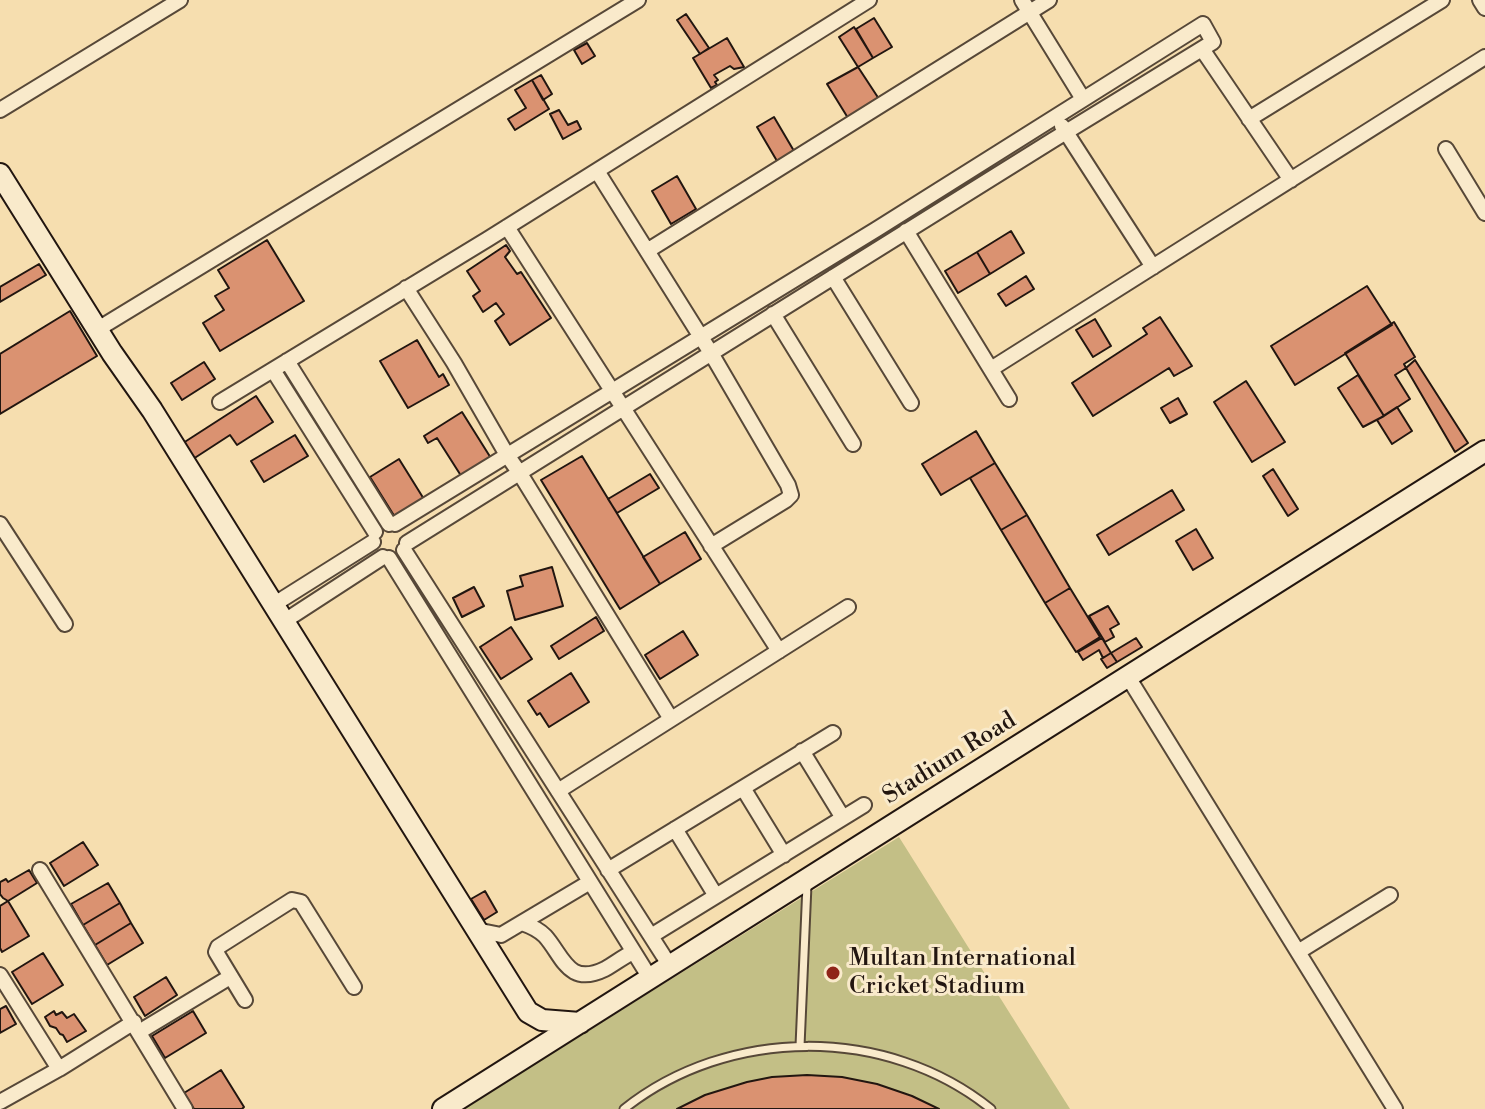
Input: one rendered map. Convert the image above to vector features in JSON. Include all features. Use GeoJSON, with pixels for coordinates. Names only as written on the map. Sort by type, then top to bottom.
{"type":"FeatureCollection","features":[{"type":"Feature","properties":{"kind":"main road"},"geometry":{"type":"LineString","coordinates":[[0,174],[112,353],[152,410],[528,1012],[542,1020],[580,1023]]}},
{"type":"Feature","properties":{"kind":"main road","name":"Stadium Road"},"geometry":{"type":"LineString","coordinates":[[443,1109],[1485,451]]}},
{"type":"Feature","properties":{"kind":"street"},"geometry":{"type":"LineString","coordinates":[[0,110],[163,5],[180,0]]}},
{"type":"Feature","properties":{"kind":"street"},"geometry":{"type":"LineString","coordinates":[[98,329],[638,0]]}},
{"type":"Feature","properties":{"kind":"street"},"geometry":{"type":"LineString","coordinates":[[220,402],[869,0]]}},
{"type":"Feature","properties":{"kind":"street"},"geometry":{"type":"LineString","coordinates":[[647,251],[1026,6],[1049,0]]}},
{"type":"Feature","properties":{"kind":"street"},"geometry":{"type":"LineString","coordinates":[[1249,119],[1442,0]]}},
{"type":"Feature","properties":{"kind":"street"},"geometry":{"type":"LineString","coordinates":[[1480,0],[1485,8]]}},
{"type":"Feature","properties":{"kind":"street"},"geometry":{"type":"LineString","coordinates":[[1026,6],[1083,99]]}},
{"type":"Feature","properties":{"kind":"street"},"geometry":{"type":"LineString","coordinates":[[1203,24],[1213,42],[519,472],[406,546],[398,556],[386,557],[278,614],[374,537],[378,528],[392,524],[611,392],[1203,24]]}},
{"type":"Feature","properties":{"kind":"street"},"geometry":{"type":"LineString","coordinates":[[1202,49],[1291,180]]}},
{"type":"Feature","properties":{"kind":"street"},"geometry":{"type":"LineString","coordinates":[[991,369],[1485,57]]}},
{"type":"Feature","properties":{"kind":"street"},"geometry":{"type":"LineString","coordinates":[[1055,117],[1153,267]]}},
{"type":"Feature","properties":{"kind":"street"},"geometry":{"type":"LineString","coordinates":[[1446,149],[1485,213]]}},
{"type":"Feature","properties":{"kind":"street"},"geometry":{"type":"LineString","coordinates":[[597,171],[711,353],[788,485],[791,495],[786,500],[711,546]]}},
{"type":"Feature","properties":{"kind":"street"},"geometry":{"type":"LineString","coordinates":[[507,227],[779,651]]}},
{"type":"Feature","properties":{"kind":"street"},"geometry":{"type":"LineString","coordinates":[[906,231],[1009,399]]}},
{"type":"Feature","properties":{"kind":"street"},"geometry":{"type":"LineString","coordinates":[[833,277],[911,403]]}},
{"type":"Feature","properties":{"kind":"street"},"geometry":{"type":"LineString","coordinates":[[406,288],[671,719]]}},
{"type":"Feature","properties":{"kind":"street"},"geometry":{"type":"LineString","coordinates":[[773,314],[853,444]]}},
{"type":"Feature","properties":{"kind":"street"},"geometry":{"type":"LineString","coordinates":[[287,361],[392,524],[405,534],[406,546],[670,966]]}},
{"type":"Feature","properties":{"kind":"street"},"geometry":{"type":"LineString","coordinates":[[273,370],[374,537],[376,550],[386,557],[650,978]]}},
{"type":"Feature","properties":{"kind":"street"},"geometry":{"type":"LineString","coordinates":[[0,524],[65,624]]}},
{"type":"Feature","properties":{"kind":"street"},"geometry":{"type":"LineString","coordinates":[[558,791],[848,607]]}},
{"type":"Feature","properties":{"kind":"street"},"geometry":{"type":"LineString","coordinates":[[1128,677],[1395,1109]]}},
{"type":"Feature","properties":{"kind":"street"},"geometry":{"type":"LineString","coordinates":[[608,870],[833,733]]}},
{"type":"Feature","properties":{"kind":"street"},"geometry":{"type":"LineString","coordinates":[[802,751],[843,818]]}},
{"type":"Feature","properties":{"kind":"street"},"geometry":{"type":"LineString","coordinates":[[743,788],[784,855]]}},
{"type":"Feature","properties":{"kind":"street"},"geometry":{"type":"LineString","coordinates":[[651,936],[864,805]]}},
{"type":"Feature","properties":{"kind":"street"},"geometry":{"type":"LineString","coordinates":[[675,829],[716,896]]}},
{"type":"Feature","properties":{"kind":"street"},"geometry":{"type":"LineString","coordinates":[[40,870],[185,1109]]}},
{"type":"Feature","properties":{"kind":"street"},"geometry":{"type":"LineString","coordinates":[[476,930],[501,935],[590,882]]}},
{"type":"Feature","properties":{"kind":"street"},"geometry":{"type":"LineString","coordinates":[[1298,952],[1390,895]]}},
{"type":"Feature","properties":{"kind":"street"},"geometry":{"type":"LineString","coordinates":[[245,1000],[216,952],[218,947],[292,900],[301,902],[354,987]]}},
{"type":"Feature","properties":{"kind":"street"},"geometry":{"type":"LineString","coordinates":[[522,923],[535,928],[564,965],[578,973],[589,974],[604,969],[633,952]]}},
{"type":"Feature","properties":{"kind":"street"},"geometry":{"type":"LineString","coordinates":[[0,975],[59,1069]]}},
{"type":"Feature","properties":{"kind":"street"},"geometry":{"type":"LineString","coordinates":[[0,1102],[230,977]]}},
{"type":"Feature","properties":{"kind":"lane"},"geometry":{"type":"LineString","coordinates":[[800,1046],[807,880]]}},
{"type":"Feature","properties":{"kind":"lane"},"geometry":{"type":"LineString","coordinates":[[624,1109],[668,1081],[710,1062],[754,1051],[800,1046],[849,1049],[898,1060],[965,1090],[991,1109]]}},
{"type":"Feature","properties":{"kind":"shaded area","name":"Multan International Cricket Stadium"},"geometry":{"type":"Polygon","coordinates":[[[899,837],[1070,1109],[463,1109],[899,837]]]}},
{"type":"Feature","properties":{"kind":"building"},"geometry":{"type":"Polygon","coordinates":[[[686,14],[709,48],[700,54],[677,20],[686,14]]]}},
{"type":"Feature","properties":{"kind":"building"},"geometry":{"type":"Polygon","coordinates":[[[874,18],[892,47],[873,58],[856,29],[874,18]]]}},
{"type":"Feature","properties":{"kind":"building"},"geometry":{"type":"Polygon","coordinates":[[[854,27],[873,58],[858,67],[839,37],[854,27]]]}},
{"type":"Feature","properties":{"kind":"building"},"geometry":{"type":"Polygon","coordinates":[[[727,38],[744,67],[734,69],[730,66],[714,75],[717,85],[711,88],[693,58],[727,38]]]}},
{"type":"Feature","properties":{"kind":"building"},"geometry":{"type":"Polygon","coordinates":[[[587,43],[595,56],[582,64],[574,50],[587,43]]]}},
{"type":"Feature","properties":{"kind":"building"},"geometry":{"type":"Polygon","coordinates":[[[858,67],[879,99],[848,118],[827,84],[858,67]]]}},
{"type":"Feature","properties":{"kind":"building"},"geometry":{"type":"Polygon","coordinates":[[[541,75],[552,94],[543,100],[532,80],[541,75]]]}},
{"type":"Feature","properties":{"kind":"building"},"geometry":{"type":"Polygon","coordinates":[[[532,80],[549,109],[515,130],[508,119],[526,108],[515,90],[532,80]]]}},
{"type":"Feature","properties":{"kind":"building"},"geometry":{"type":"Polygon","coordinates":[[[559,110],[568,125],[577,121],[581,129],[563,139],[550,114],[559,110]]]}},
{"type":"Feature","properties":{"kind":"building"},"geometry":{"type":"Polygon","coordinates":[[[774,117],[794,151],[777,161],[757,127],[774,117]]]}},
{"type":"Feature","properties":{"kind":"building"},"geometry":{"type":"Polygon","coordinates":[[[677,176],[696,209],[671,224],[652,191],[677,176]]]}},
{"type":"Feature","properties":{"kind":"building"},"geometry":{"type":"Polygon","coordinates":[[[1011,231],[1024,253],[990,274],[977,252],[1011,231]]]}},
{"type":"Feature","properties":{"kind":"building"},"geometry":{"type":"Polygon","coordinates":[[[267,240],[304,301],[220,351],[203,323],[224,310],[215,296],[229,288],[218,270],[267,240]]]}},
{"type":"Feature","properties":{"kind":"building"},"geometry":{"type":"Polygon","coordinates":[[[506,245],[510,251],[505,257],[517,274],[521,272],[551,318],[510,345],[495,321],[504,314],[496,303],[483,312],[473,296],[480,291],[467,271],[506,245]]]}},
{"type":"Feature","properties":{"kind":"building"},"geometry":{"type":"Polygon","coordinates":[[[977,252],[990,274],[958,293],[945,271],[977,252]]]}},
{"type":"Feature","properties":{"kind":"building"},"geometry":{"type":"Polygon","coordinates":[[[39,264],[46,275],[0,302],[0,287],[39,264]]]}},
{"type":"Feature","properties":{"kind":"building"},"geometry":{"type":"Polygon","coordinates":[[[1026,276],[1034,289],[1006,306],[998,294],[1026,276]]]}},
{"type":"Feature","properties":{"kind":"building"},"geometry":{"type":"Polygon","coordinates":[[[1367,286],[1392,325],[1295,385],[1271,346],[1367,286]]]}},
{"type":"Feature","properties":{"kind":"building"},"geometry":{"type":"Polygon","coordinates":[[[70,311],[97,356],[0,414],[0,354],[70,311]]]}},
{"type":"Feature","properties":{"kind":"building"},"geometry":{"type":"Polygon","coordinates":[[[1160,317],[1192,366],[1174,376],[1169,368],[1093,416],[1072,383],[1147,334],[1143,328],[1160,317]]]}},
{"type":"Feature","properties":{"kind":"building"},"geometry":{"type":"Polygon","coordinates":[[[1095,319],[1111,346],[1093,357],[1076,330],[1095,319]]]}},
{"type":"Feature","properties":{"kind":"building"},"geometry":{"type":"Polygon","coordinates":[[[1394,322],[1415,357],[1395,375],[1410,399],[1384,416],[1345,353],[1394,322]]]}},
{"type":"Feature","properties":{"kind":"building"},"geometry":{"type":"Polygon","coordinates":[[[417,340],[439,377],[443,374],[449,385],[408,408],[380,361],[417,340]]]}},
{"type":"Feature","properties":{"kind":"building"},"geometry":{"type":"Polygon","coordinates":[[[1415,360],[1468,443],[1455,452],[1406,368],[1415,360]]]}},
{"type":"Feature","properties":{"kind":"building"},"geometry":{"type":"Polygon","coordinates":[[[204,362],[215,379],[182,400],[171,383],[204,362]]]}},
{"type":"Feature","properties":{"kind":"building"},"geometry":{"type":"Polygon","coordinates":[[[1358,375],[1384,416],[1363,427],[1338,388],[1358,375]]]}},
{"type":"Feature","properties":{"kind":"building"},"geometry":{"type":"Polygon","coordinates":[[[1246,381],[1285,442],[1252,462],[1214,402],[1246,381]]]}},
{"type":"Feature","properties":{"kind":"building"},"geometry":{"type":"Polygon","coordinates":[[[256,396],[273,422],[237,445],[230,435],[190,461],[180,445],[256,396]]]}},
{"type":"Feature","properties":{"kind":"building"},"geometry":{"type":"Polygon","coordinates":[[[1178,398],[1187,414],[1170,423],[1161,408],[1178,398]]]}},
{"type":"Feature","properties":{"kind":"building"},"geometry":{"type":"Polygon","coordinates":[[[1397,407],[1412,431],[1392,444],[1377,420],[1397,407]]]}},
{"type":"Feature","properties":{"kind":"building"},"geometry":{"type":"Polygon","coordinates":[[[462,412],[494,463],[465,482],[437,438],[428,443],[424,436],[462,412]]]}},
{"type":"Feature","properties":{"kind":"building"},"geometry":{"type":"Polygon","coordinates":[[[976,431],[995,463],[941,495],[922,464],[976,431]]]}},
{"type":"Feature","properties":{"kind":"building"},"geometry":{"type":"Polygon","coordinates":[[[295,435],[308,456],[264,482],[251,461],[295,435]]]}},
{"type":"Feature","properties":{"kind":"building"},"geometry":{"type":"Polygon","coordinates":[[[582,456],[660,584],[620,609],[541,480],[582,456]]]}},
{"type":"Feature","properties":{"kind":"building"},"geometry":{"type":"Polygon","coordinates":[[[399,459],[427,504],[398,522],[370,477],[399,459]]]}},
{"type":"Feature","properties":{"kind":"building"},"geometry":{"type":"Polygon","coordinates":[[[995,463],[1027,515],[1001,530],[970,478],[995,463]]]}},
{"type":"Feature","properties":{"kind":"building"},"geometry":{"type":"Polygon","coordinates":[[[1273,469],[1298,509],[1288,516],[1263,476],[1273,469]]]}},
{"type":"Feature","properties":{"kind":"building"},"geometry":{"type":"Polygon","coordinates":[[[650,474],[659,488],[617,513],[608,499],[650,474]]]}},
{"type":"Feature","properties":{"kind":"building"},"geometry":{"type":"Polygon","coordinates":[[[1172,490],[1184,510],[1109,555],[1097,535],[1172,490]]]}},
{"type":"Feature","properties":{"kind":"building"},"geometry":{"type":"Polygon","coordinates":[[[1027,515],[1070,588],[1045,603],[1001,530],[1027,515]]]}},
{"type":"Feature","properties":{"kind":"building"},"geometry":{"type":"Polygon","coordinates":[[[1196,529],[1213,558],[1193,570],[1176,541],[1196,529]]]}},
{"type":"Feature","properties":{"kind":"building"},"geometry":{"type":"Polygon","coordinates":[[[685,532],[701,559],[660,584],[643,557],[685,532]]]}},
{"type":"Feature","properties":{"kind":"building"},"geometry":{"type":"Polygon","coordinates":[[[552,567],[563,606],[515,620],[507,591],[523,586],[520,576],[552,567]]]}},
{"type":"Feature","properties":{"kind":"building"},"geometry":{"type":"Polygon","coordinates":[[[474,587],[484,606],[462,617],[453,598],[474,587]]]}},
{"type":"Feature","properties":{"kind":"building"},"geometry":{"type":"Polygon","coordinates":[[[1070,588],[1100,637],[1076,652],[1045,603],[1070,588]]]}},
{"type":"Feature","properties":{"kind":"building"},"geometry":{"type":"Polygon","coordinates":[[[1108,606],[1119,624],[1110,629],[1114,637],[1105,642],[1089,616],[1108,606]]]}},
{"type":"Feature","properties":{"kind":"building"},"geometry":{"type":"Polygon","coordinates":[[[596,617],[604,631],[559,659],[551,646],[596,617]]]}},
{"type":"Feature","properties":{"kind":"building"},"geometry":{"type":"Polygon","coordinates":[[[511,627],[532,659],[501,679],[480,647],[511,627]]]}},
{"type":"Feature","properties":{"kind":"building"},"geometry":{"type":"Polygon","coordinates":[[[683,631],[698,655],[660,679],[645,655],[683,631]]]}},
{"type":"Feature","properties":{"kind":"building"},"geometry":{"type":"Polygon","coordinates":[[[1102,638],[1111,653],[1103,658],[1099,650],[1083,660],[1078,652],[1102,638]]]}},
{"type":"Feature","properties":{"kind":"building"},"geometry":{"type":"Polygon","coordinates":[[[1136,638],[1142,647],[1117,662],[1111,653],[1136,638]]]}},
{"type":"Feature","properties":{"kind":"building"},"geometry":{"type":"Polygon","coordinates":[[[1111,653],[1117,662],[1107,668],[1101,659],[1111,653]]]}},
{"type":"Feature","properties":{"kind":"building"},"geometry":{"type":"Polygon","coordinates":[[[571,673],[589,702],[549,727],[528,701],[571,673]]]}},
{"type":"Feature","properties":{"kind":"building"},"geometry":{"type":"Polygon","coordinates":[[[83,842],[98,865],[64,886],[50,863],[83,842]]]}},
{"type":"Feature","properties":{"kind":"building"},"geometry":{"type":"Polygon","coordinates":[[[29,870],[37,883],[8,901],[3,898],[0,882],[6,879],[8,882],[29,870]]]}},
{"type":"Feature","properties":{"kind":"building"},"geometry":{"type":"Polygon","coordinates":[[[108,883],[120,903],[83,925],[71,904],[108,883]]]}},
{"type":"Feature","properties":{"kind":"building"},"geometry":{"type":"Polygon","coordinates":[[[485,891],[497,912],[484,920],[471,899],[485,891]]]}},
{"type":"Feature","properties":{"kind":"building"},"geometry":{"type":"Polygon","coordinates":[[[8,901],[29,936],[2,952],[0,906],[8,901]]]}},
{"type":"Feature","properties":{"kind":"building"},"geometry":{"type":"Polygon","coordinates":[[[120,903],[131,923],[95,945],[83,925],[120,903]]]}},
{"type":"Feature","properties":{"kind":"building"},"geometry":{"type":"Polygon","coordinates":[[[131,923],[143,943],[107,965],[95,945],[131,923]]]}},
{"type":"Feature","properties":{"kind":"building"},"geometry":{"type":"Polygon","coordinates":[[[43,953],[63,985],[32,1004],[12,972],[43,953]]]}},
{"type":"Feature","properties":{"kind":"building"},"geometry":{"type":"Polygon","coordinates":[[[166,977],[177,995],[145,1016],[134,997],[166,977]]]}},
{"type":"Feature","properties":{"kind":"building"},"geometry":{"type":"Polygon","coordinates":[[[6,1006],[16,1024],[0,1033],[0,1009],[6,1006]]]}},
{"type":"Feature","properties":{"kind":"building"},"geometry":{"type":"Polygon","coordinates":[[[54,1011],[56,1015],[62,1012],[67,1018],[74,1014],[86,1031],[67,1042],[45,1017],[54,1011]]]}},
{"type":"Feature","properties":{"kind":"building"},"geometry":{"type":"Polygon","coordinates":[[[193,1011],[206,1033],[165,1058],[152,1036],[193,1011]]]}},
{"type":"Feature","properties":{"kind":"building"},"geometry":{"type":"Polygon","coordinates":[[[221,1070],[244,1107],[194,1109],[184,1093],[221,1070]]]}},
{"type":"Feature","properties":{"kind":"building"},"geometry":{"type":"Polygon","coordinates":[[[807,1075],[842,1077],[877,1084],[939,1109],[677,1109],[705,1095],[747,1082],[807,1075]]]}},
{"type":"Feature","properties":{"kind":"place","name":"Multan International Cricket Stadium"},"geometry":{"type":"Point","coordinates":[833,973]}}]}
